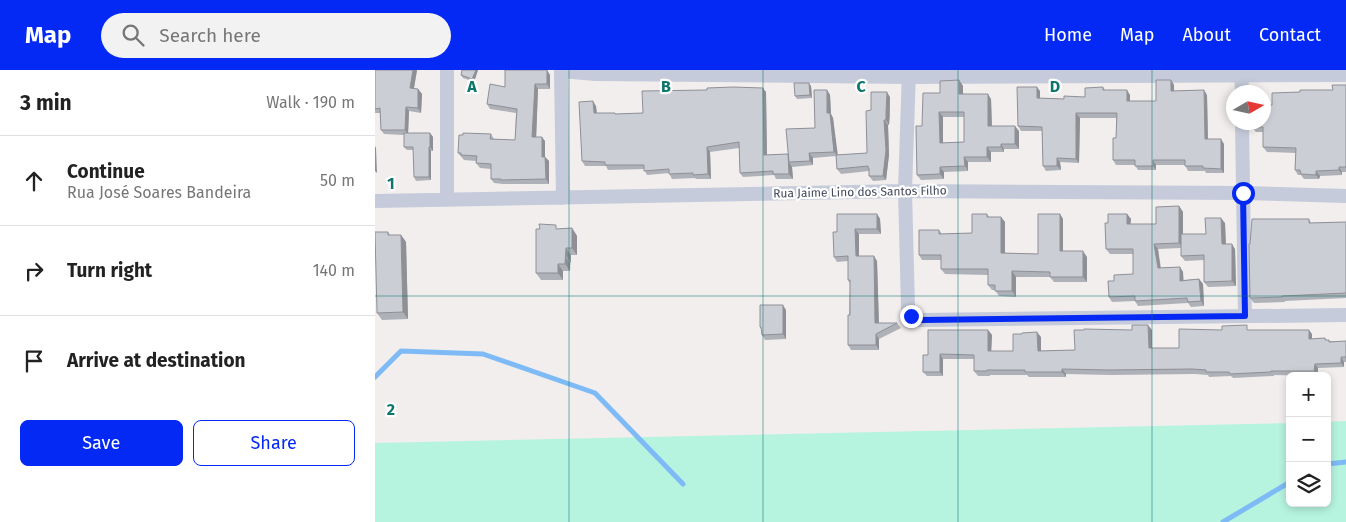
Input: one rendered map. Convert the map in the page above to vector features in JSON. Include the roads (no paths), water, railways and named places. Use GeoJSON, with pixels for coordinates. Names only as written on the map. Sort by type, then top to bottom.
{"type":"FeatureCollection","features":[{"type":"Feature","properties":{"kind":"street"},"geometry":{"type":"LineString","coordinates":[[447,70],[447,200]]}},
{"type":"Feature","properties":{"kind":"street"},"geometry":{"type":"LineString","coordinates":[[563,198],[561,70],[595,74],[1241,73],[1346,75]]}},
{"type":"Feature","properties":{"kind":"street"},"geometry":{"type":"LineString","coordinates":[[909,74],[905,191],[908,308],[911,316],[921,320],[930,320],[1346,315]]}},
{"type":"Feature","properties":{"kind":"street"},"geometry":{"type":"LineString","coordinates":[[1242,130],[1245,316]]}},
{"type":"Feature","properties":{"kind":"street","name":"Rua Jaime Lino dos Santos Filho"},"geometry":{"type":"LineString","coordinates":[[375,201],[905,191],[1243,193],[1346,196]]}},
{"type":"Feature","properties":{"kind":"waterway"},"geometry":{"type":"LineString","coordinates":[[375,377],[401,351],[483,354],[595,393],[683,484]]}},
{"type":"Feature","properties":{"kind":"waterway"},"geometry":{"type":"LineString","coordinates":[[1331,464],[1346,462]]}},
{"type":"Feature","properties":{"kind":"waterway"},"geometry":{"type":"LineString","coordinates":[[1223,522],[1286,484]]}}]}
